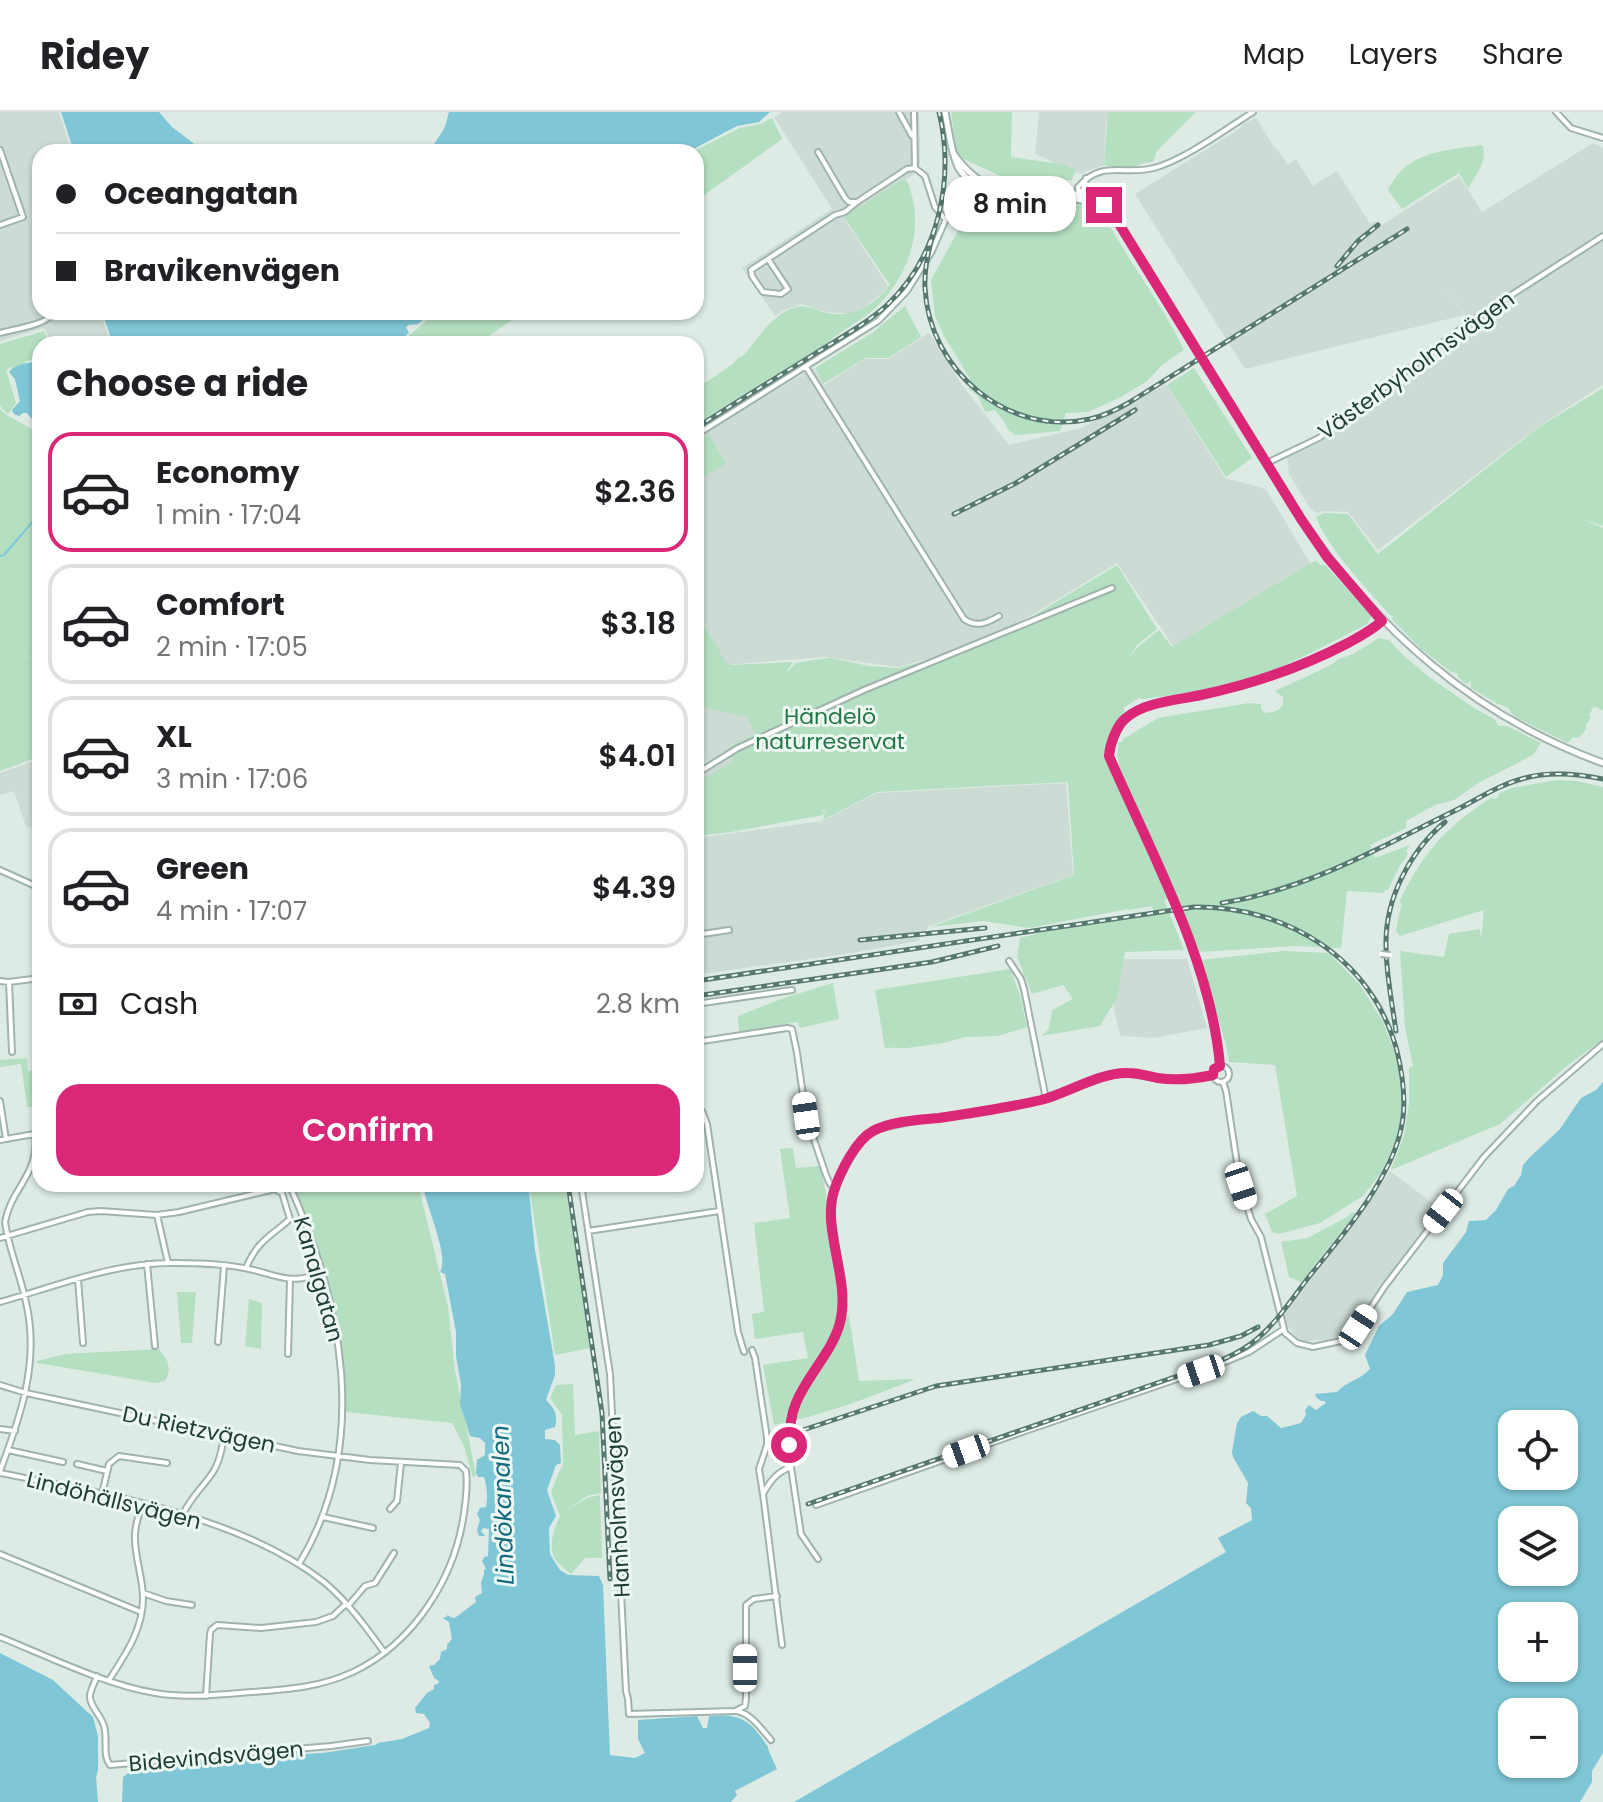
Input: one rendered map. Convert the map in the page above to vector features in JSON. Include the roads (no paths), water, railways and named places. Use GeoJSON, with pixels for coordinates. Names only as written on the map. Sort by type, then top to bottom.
{"type":"FeatureCollection","features":[{"type":"Feature","properties":{"kind":"street"},"geometry":{"type":"LineString","coordinates":[[899,112],[913,139]]}},
{"type":"Feature","properties":{"kind":"street"},"geometry":{"type":"LineString","coordinates":[[914,112],[915,168]]}},
{"type":"Feature","properties":{"kind":"street"},"geometry":{"type":"LineString","coordinates":[[945,112],[953,153],[961,172],[981,189],[998,195],[1079,196],[1102,209],[1121,229],[1327,557],[1382,621],[1436,670],[1478,700],[1545,738],[1603,763]]}},
{"type":"Feature","properties":{"kind":"street"},"geometry":{"type":"LineString","coordinates":[[1079,196],[1086,178],[1101,170],[1138,171],[1167,163],[1253,112]]}},
{"type":"Feature","properties":{"kind":"street"},"geometry":{"type":"LineString","coordinates":[[1556,112],[1571,128],[1603,138]]}},
{"type":"Feature","properties":{"kind":"street"},"geometry":{"type":"LineString","coordinates":[[0,150],[23,217],[0,225]]}},
{"type":"Feature","properties":{"kind":"street"},"geometry":{"type":"LineString","coordinates":[[818,152],[845,198],[849,202],[857,202]]}},
{"type":"Feature","properties":{"kind":"street"},"geometry":{"type":"LineString","coordinates":[[768,259],[788,289],[781,294],[763,292],[751,270],[907,169],[915,168],[925,176],[935,207],[946,219]]}},
{"type":"Feature","properties":{"kind":"street"},"geometry":{"type":"LineString","coordinates":[[704,430],[878,321],[907,291],[923,268],[946,219],[974,181]]}},
{"type":"Feature","properties":{"kind":"street","name":"Västerbyholmsvägen"},"geometry":{"type":"LineString","coordinates":[[1267,463],[1319,438],[1471,321],[1603,236]]}},
{"type":"Feature","properties":{"kind":"street"},"geometry":{"type":"LineString","coordinates":[[0,333],[44,320]]}},
{"type":"Feature","properties":{"kind":"street"},"geometry":{"type":"LineString","coordinates":[[806,367],[964,619],[981,624],[999,616]]}},
{"type":"Feature","properties":{"kind":"street"},"geometry":{"type":"LineString","coordinates":[[704,769],[738,748],[864,690],[1112,588]]}},
{"type":"Feature","properties":{"kind":"street"},"geometry":{"type":"LineString","coordinates":[[1220,1066],[1219,1045],[1209,1002],[1194,956],[1174,902],[1109,756],[1110,746],[1124,719],[1145,706],[1242,686],[1293,669],[1360,636],[1382,621]]}},
{"type":"Feature","properties":{"kind":"street"},"geometry":{"type":"LineString","coordinates":[[0,870],[32,884]]}},
{"type":"Feature","properties":{"kind":"street"},"geometry":{"type":"LineString","coordinates":[[704,934],[729,930]]}},
{"type":"Feature","properties":{"kind":"street"},"geometry":{"type":"LineString","coordinates":[[1381,954],[1390,955]]}},
{"type":"Feature","properties":{"kind":"street"},"geometry":{"type":"LineString","coordinates":[[1009,961],[1024,989],[1046,1099]]}},
{"type":"Feature","properties":{"kind":"street"},"geometry":{"type":"LineString","coordinates":[[0,981],[32,979]]}},
{"type":"Feature","properties":{"kind":"street"},"geometry":{"type":"LineString","coordinates":[[9,982],[12,1052]]}},
{"type":"Feature","properties":{"kind":"street"},"geometry":{"type":"LineString","coordinates":[[704,1003],[792,990]]}},
{"type":"Feature","properties":{"kind":"street"},"geometry":{"type":"LineString","coordinates":[[704,1041],[792,1029],[806,1116],[826,1175],[835,1187]]}},
{"type":"Feature","properties":{"kind":"street"},"geometry":{"type":"LineString","coordinates":[[1223,1082],[1240,1183],[1251,1219],[1261,1237],[1285,1333],[1304,1346],[1325,1345],[1341,1341],[1358,1327],[1385,1286],[1484,1157],[1537,1101],[1603,1044]]}},
{"type":"Feature","properties":{"kind":"street"},"geometry":{"type":"LineString","coordinates":[[1220,1066],[1226,1067],[1229,1073],[1228,1079],[1223,1082],[1216,1081],[1213,1075],[1214,1069],[1220,1066]]}},
{"type":"Feature","properties":{"kind":"street"},"geometry":{"type":"LineString","coordinates":[[818,1559],[801,1534],[791,1467],[790,1426],[803,1389],[833,1342],[842,1316],[843,1296],[831,1209],[835,1187],[864,1137],[877,1129],[909,1122],[1046,1099],[1107,1076],[1126,1073],[1184,1080],[1213,1075]]}},
{"type":"Feature","properties":{"kind":"street"},"geometry":{"type":"LineString","coordinates":[[0,1101],[3,1140],[32,1135]]}},
{"type":"Feature","properties":{"kind":"street"},"geometry":{"type":"LineString","coordinates":[[704,1114],[738,1332],[744,1352]]}},
{"type":"Feature","properties":{"kind":"street"},"geometry":{"type":"LineString","coordinates":[[0,1472],[26,1393],[31,1359],[30,1322],[6,1217],[32,1167]]}},
{"type":"Feature","properties":{"kind":"street"},"geometry":{"type":"LineString","coordinates":[[0,1238],[88,1212],[157,1215],[261,1192]]}},
{"type":"Feature","properties":{"kind":"street"},"geometry":{"type":"LineString","coordinates":[[246,1268],[262,1241],[290,1219],[281,1192]]}},
{"type":"Feature","properties":{"kind":"street","name":"Kanalgatan"},"geometry":{"type":"LineString","coordinates":[[292,1192],[323,1273],[342,1369],[339,1457],[323,1517],[299,1564]]}},
{"type":"Feature","properties":{"kind":"street","name":"Hanholmsvägen"},"geometry":{"type":"LineString","coordinates":[[582,1192],[610,1374],[629,1714],[735,1711],[745,1706],[746,1605],[754,1599],[777,1596]]}},
{"type":"Feature","properties":{"kind":"street"},"geometry":{"type":"LineString","coordinates":[[588,1231],[719,1211]]}},
{"type":"Feature","properties":{"kind":"street"},"geometry":{"type":"LineString","coordinates":[[157,1215],[168,1263]]}},
{"type":"Feature","properties":{"kind":"street"},"geometry":{"type":"LineString","coordinates":[[0,1302],[116,1268],[147,1264],[246,1268],[290,1280],[323,1273]]}},
{"type":"Feature","properties":{"kind":"street"},"geometry":{"type":"LineString","coordinates":[[147,1264],[155,1346]]}},
{"type":"Feature","properties":{"kind":"street"},"geometry":{"type":"LineString","coordinates":[[218,1342],[224,1266]]}},
{"type":"Feature","properties":{"kind":"street"},"geometry":{"type":"LineString","coordinates":[[78,1279],[83,1343]]}},
{"type":"Feature","properties":{"kind":"street"},"geometry":{"type":"LineString","coordinates":[[288,1354],[290,1280]]}},
{"type":"Feature","properties":{"kind":"street"},"geometry":{"type":"LineString","coordinates":[[816,1505],[1218,1365],[1249,1352],[1284,1328]]}},
{"type":"Feature","properties":{"kind":"street"},"geometry":{"type":"LineString","coordinates":[[752,1350],[767,1438],[759,1469],[760,1485],[782,1645]]}},
{"type":"Feature","properties":{"kind":"street","name":"Du Rietzvägen"},"geometry":{"type":"LineString","coordinates":[[0,1385],[26,1393],[339,1457],[460,1465],[466,1471],[467,1491],[459,1541],[447,1574],[422,1616],[384,1652]]}},
{"type":"Feature","properties":{"kind":"street"},"geometry":{"type":"LineString","coordinates":[[0,1429],[15,1431]]}},
{"type":"Feature","properties":{"kind":"street"},"geometry":{"type":"LineString","coordinates":[[183,1514],[193,1495],[216,1466],[224,1435]]}},
{"type":"Feature","properties":{"kind":"street"},"geometry":{"type":"LineString","coordinates":[[8,1450],[63,1462]]}},
{"type":"Feature","properties":{"kind":"street"},"geometry":{"type":"LineString","coordinates":[[102,1494],[110,1462],[119,1456],[167,1463]]}},
{"type":"Feature","properties":{"kind":"street"},"geometry":{"type":"LineString","coordinates":[[390,1509],[397,1501],[401,1463]]}},
{"type":"Feature","properties":{"kind":"street","name":"Lindöhällsvägen"},"geometry":{"type":"LineString","coordinates":[[77,1464],[107,1471]]}},
{"type":"Feature","properties":{"kind":"street"},"geometry":{"type":"LineString","coordinates":[[763,1494],[775,1476],[791,1467]]}},
{"type":"Feature","properties":{"kind":"street","name":"Lindöhällsvägen"},"geometry":{"type":"LineString","coordinates":[[0,1472],[183,1514],[247,1538],[299,1564],[327,1584],[384,1652]]}},
{"type":"Feature","properties":{"kind":"street"},"geometry":{"type":"LineString","coordinates":[[109,1680],[132,1644],[141,1612],[143,1593],[135,1535],[142,1504]]}},
{"type":"Feature","properties":{"kind":"street"},"geometry":{"type":"LineString","coordinates":[[323,1517],[373,1528]]}},
{"type":"Feature","properties":{"kind":"street"},"geometry":{"type":"LineString","coordinates":[[206,1696],[210,1634],[214,1627],[261,1628],[316,1622],[333,1616],[365,1586],[375,1583],[394,1553]]}},
{"type":"Feature","properties":{"kind":"street"},"geometry":{"type":"LineString","coordinates":[[0,1554],[141,1612]]}},
{"type":"Feature","properties":{"kind":"street"},"geometry":{"type":"LineString","coordinates":[[143,1593],[192,1605]]}},
{"type":"Feature","properties":{"kind":"street"},"geometry":{"type":"LineString","coordinates":[[0,1637],[109,1680],[155,1693],[206,1696],[299,1689],[354,1672],[384,1652]]}},
{"type":"Feature","properties":{"kind":"street","name":"Bidevindsvägen"},"geometry":{"type":"LineString","coordinates":[[97,1676],[90,1697],[104,1725],[106,1760],[110,1765],[368,1741]]}},
{"type":"Feature","properties":{"kind":"street"},"geometry":{"type":"LineString","coordinates":[[735,1711],[742,1711],[752,1719],[771,1740]]}},
{"type":"Feature","properties":{"kind":"water"},"geometry":{"type":"Polygon","coordinates":[[[61,112],[159,112],[172,127],[194,144],[71,144],[61,112]]]}},
{"type":"Feature","properties":{"kind":"water"},"geometry":{"type":"Polygon","coordinates":[[[449,112],[770,112],[759,122],[737,126],[703,144],[434,144],[445,127],[449,112]]]}},
{"type":"Feature","properties":{"kind":"water"},"geometry":{"type":"Polygon","coordinates":[[[105,320],[423,320],[406,327],[409,333],[405,336],[110,336],[105,320]]]}},
{"type":"Feature","properties":{"kind":"water"},"geometry":{"type":"Polygon","coordinates":[[[32,362],[32,419],[27,413],[19,416],[12,410],[20,401],[15,379],[9,372],[32,362]]]}},
{"type":"Feature","properties":{"kind":"water"},"geometry":{"type":"Polygon","coordinates":[[[1603,1082],[1603,1753],[1580,1802],[794,1802],[1226,1552],[1218,1538],[1252,1520],[1251,1508],[1246,1503],[1248,1483],[1232,1452],[1241,1417],[1253,1411],[1267,1416],[1281,1428],[1301,1423],[1309,1405],[1316,1410],[1326,1403],[1315,1394],[1337,1392],[1366,1373],[1370,1369],[1365,1355],[1379,1326],[1393,1314],[1407,1292],[1438,1285],[1443,1275],[1443,1263],[1466,1232],[1469,1221],[1486,1220],[1496,1210],[1508,1189],[1521,1175],[1523,1165],[1560,1129],[1581,1098],[1603,1082]]]}},
{"type":"Feature","properties":{"kind":"water","name":"Lindökanalen"},"geometry":{"type":"Polygon","coordinates":[[[529,1192],[535,1250],[555,1365],[555,1375],[546,1400],[555,1412],[556,1422],[555,1427],[545,1430],[545,1439],[555,1440],[560,1445],[561,1463],[556,1465],[547,1490],[556,1516],[549,1528],[550,1554],[560,1570],[568,1575],[599,1576],[603,1585],[610,1755],[635,1758],[645,1753],[638,1739],[638,1720],[697,1716],[703,1728],[707,1728],[709,1716],[738,1718],[751,1725],[762,1738],[777,1769],[735,1791],[737,1795],[731,1802],[122,1802],[123,1777],[133,1770],[217,1758],[323,1753],[402,1739],[429,1728],[430,1723],[424,1714],[416,1713],[415,1708],[439,1681],[434,1678],[429,1666],[440,1659],[441,1652],[447,1649],[452,1639],[449,1622],[444,1617],[456,1617],[476,1602],[475,1597],[482,1593],[481,1583],[486,1569],[482,1561],[488,1556],[489,1529],[483,1528],[481,1531],[485,1536],[479,1536],[480,1520],[477,1514],[480,1508],[486,1507],[487,1492],[484,1477],[478,1477],[476,1473],[477,1460],[485,1455],[485,1443],[480,1438],[470,1436],[460,1404],[456,1332],[445,1274],[440,1272],[440,1242],[425,1193],[529,1192]]]}},
{"type":"Feature","properties":{"kind":"water"},"geometry":{"type":"Polygon","coordinates":[[[0,1653],[53,1680],[93,1717],[98,1736],[98,1802],[0,1802],[0,1653]]]}},
{"type":"Feature","properties":{"kind":"waterway"},"geometry":{"type":"LineString","coordinates":[[0,556],[32,522]]}},
{"type":"Feature","properties":{"kind":"railway"},"geometry":{"type":"LineString","coordinates":[[704,423],[862,325],[905,285],[931,240],[943,190],[945,164],[939,112]]}},
{"type":"Feature","properties":{"kind":"railway"},"geometry":{"type":"LineString","coordinates":[[1337,266],[1358,241],[1378,225]]}},
{"type":"Feature","properties":{"kind":"railway"},"geometry":{"type":"LineString","coordinates":[[935,228],[927,257],[925,288],[930,318],[941,346],[957,371],[978,391],[1003,407],[1030,418],[1060,422],[1095,418],[1125,405],[1407,229]]}},
{"type":"Feature","properties":{"kind":"railway"},"geometry":{"type":"LineString","coordinates":[[954,514],[1016,483],[1135,410]]}},
{"type":"Feature","properties":{"kind":"railway"},"geometry":{"type":"LineString","coordinates":[[1222,903],[1283,888],[1339,867],[1515,781],[1554,774],[1603,779]]}},
{"type":"Feature","properties":{"kind":"railway"},"geometry":{"type":"LineString","coordinates":[[1396,1031],[1386,956],[1390,910],[1411,862],[1445,822]]}},
{"type":"Feature","properties":{"kind":"railway"},"geometry":{"type":"LineString","coordinates":[[704,980],[1194,907],[1228,909],[1261,916],[1292,928],[1321,944],[1346,964],[1368,989],[1385,1018],[1399,1060],[1404,1090],[1403,1119],[1386,1168],[1349,1227],[1278,1318],[1250,1345],[1201,1368],[808,1504]]}},
{"type":"Feature","properties":{"kind":"railway"},"geometry":{"type":"LineString","coordinates":[[860,940],[985,928]]}},
{"type":"Feature","properties":{"kind":"railway"},"geometry":{"type":"LineString","coordinates":[[704,995],[932,962],[998,946]]}},
{"type":"Feature","properties":{"kind":"railway"},"geometry":{"type":"LineString","coordinates":[[569,1192],[602,1413],[610,1579]]}},
{"type":"Feature","properties":{"kind":"railway"},"geometry":{"type":"LineString","coordinates":[[803,1430],[936,1386],[1209,1345],[1241,1336],[1258,1327]]}},
{"type":"Feature","properties":{"kind":"park label","name":"Händelö naturreservat"},"geometry":{"type":"Point","coordinates":[830,728]}}]}
